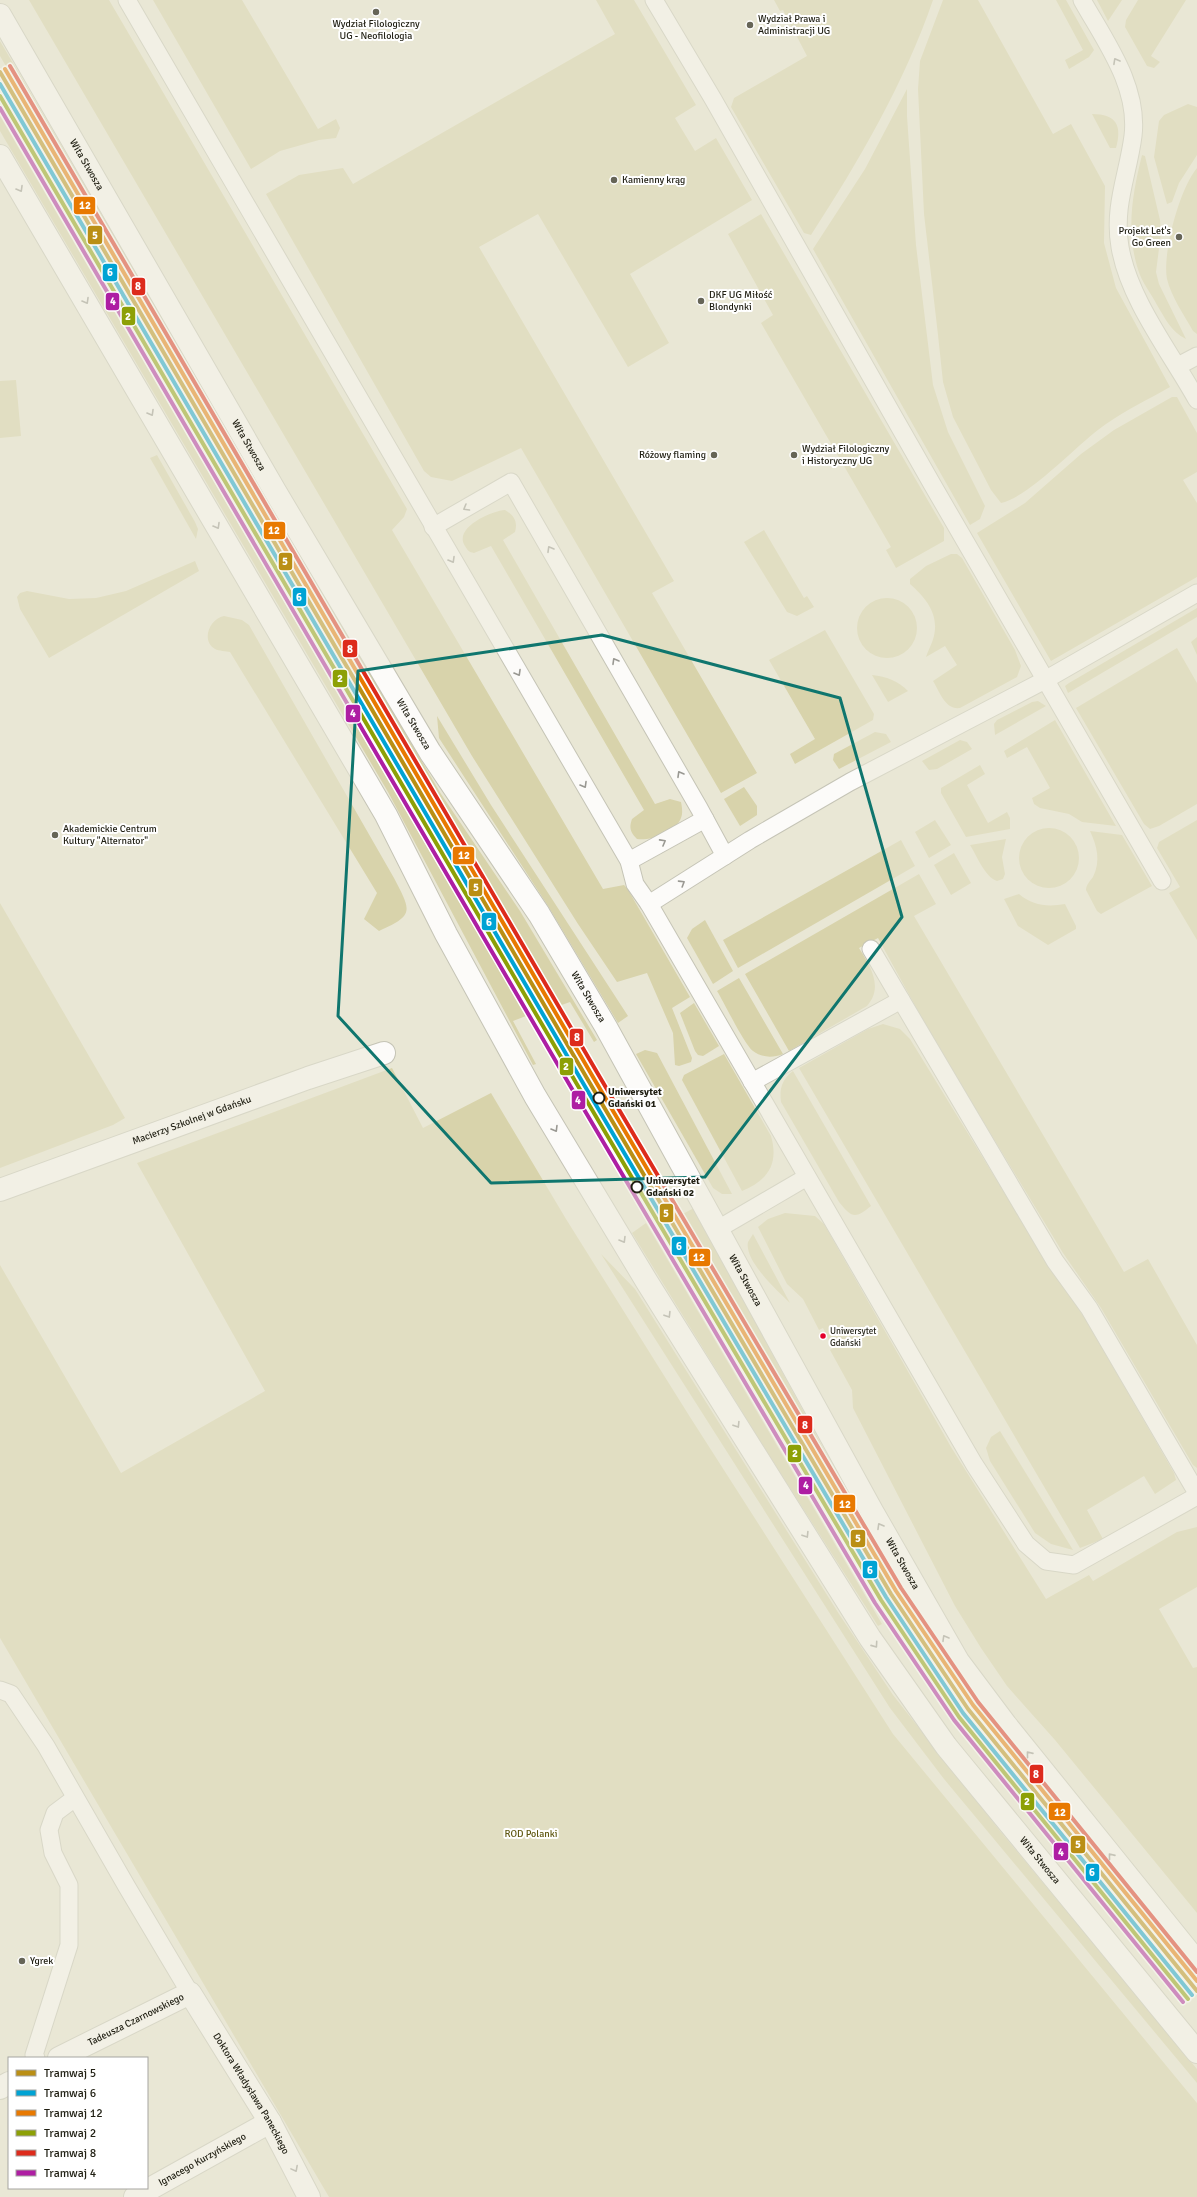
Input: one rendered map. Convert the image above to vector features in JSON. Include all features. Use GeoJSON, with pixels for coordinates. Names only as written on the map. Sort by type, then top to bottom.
{"type":"FeatureCollection","features":[{"type":"Feature","properties":{"kind":"street","name":"Wita Stwosza"},"geometry":{"type":"LineString","coordinates":[[0,15],[275,491],[430,752],[539,914],[606,1027],[872,1511],[958,1661],[1006,1725],[1197,1962]]}},
{"type":"Feature","properties":{"kind":"street","name":"Wita Stwosza"},"geometry":{"type":"LineString","coordinates":[[0,156],[386,815],[446,934],[535,1096],[647,1282],[870,1638],[946,1746],[1197,2052]]}},
{"type":"Feature","properties":{"kind":"street","name":"Macierzy Szkolnej w Gdańsku"},"geometry":{"type":"LineString","coordinates":[[0,1190],[293,1083],[384,1053]]}},
{"type":"Feature","properties":{"kind":"street","name":"Tadeusza Czarnowskiego"},"geometry":{"type":"LineString","coordinates":[[62,2057],[190,1993]]}},
{"type":"Feature","properties":{"kind":"street","name":"Doktora Władysława Paneckiego"},"geometry":{"type":"LineString","coordinates":[[190,1993],[270,2122],[309,2197]]}},
{"type":"Feature","properties":{"kind":"street","name":"Ignacego Kurzyńskiego"},"geometry":{"type":"LineString","coordinates":[[135,2197],[270,2122]]}},
{"type":"Feature","properties":{"kind":"lane"},"geometry":{"type":"LineString","coordinates":[[127,0],[629,861],[635,884],[649,904],[974,1464],[1026,1544],[1046,1562],[1074,1565],[1197,1496]]}},
{"type":"Feature","properties":{"kind":"lane"},"geometry":{"type":"LineString","coordinates":[[654,0],[713,99],[1045,680],[1162,881]]}},
{"type":"Feature","properties":{"kind":"lane"},"geometry":{"type":"LineString","coordinates":[[1082,0],[1125,78],[1131,97],[1133,134],[1120,191],[1120,246],[1127,278],[1197,400]]}},
{"type":"Feature","properties":{"kind":"lane"},"geometry":{"type":"LineString","coordinates":[[1178,366],[1197,356]]}},
{"type":"Feature","properties":{"kind":"lane"},"geometry":{"type":"LineString","coordinates":[[433,527],[511,482],[725,856]]}},
{"type":"Feature","properties":{"kind":"lane"},"geometry":{"type":"LineString","coordinates":[[649,904],[725,856],[850,782],[1045,680],[1197,593]]}},
{"type":"Feature","properties":{"kind":"lane"},"geometry":{"type":"LineString","coordinates":[[629,861],[705,819]]}},
{"type":"Feature","properties":{"kind":"lane"},"geometry":{"type":"LineString","coordinates":[[871,949],[1055,1261],[1089,1308],[1197,1493]]}},
{"type":"Feature","properties":{"kind":"lane"},"geometry":{"type":"LineString","coordinates":[[752,1082],[901,1000]]}},
{"type":"Feature","properties":{"kind":"lane"},"geometry":{"type":"LineString","coordinates":[[718,1229],[808,1177]]}},
{"type":"Feature","properties":{"kind":"lane"},"geometry":{"type":"LineString","coordinates":[[0,1690],[11,1694],[23,1710],[190,1993]]}},
{"type":"Feature","properties":{"kind":"lane"},"geometry":{"type":"LineString","coordinates":[[35,2057],[34,2055],[69,1945],[69,1885],[53,1853],[49,1830],[55,1813],[75,1798]]}},
{"type":"Feature","properties":{"kind":"highlighted area"},"geometry":{"type":"Polygon","coordinates":[[[602,635],[840,698],[902,917],[705,1177],[491,1183],[338,1016],[358,671],[602,635]]]}},
{"type":"Feature","properties":{"kind":"green space"},"geometry":{"type":"Polygon","coordinates":[[[29,0],[109,0],[407,509],[404,517],[392,530],[603,889],[624,885],[627,888],[690,997],[672,1008],[692,1058],[691,1062],[679,1066],[675,1065],[673,1033],[647,973],[617,982],[578,924],[472,756],[29,0]]]}},
{"type":"Feature","properties":{"kind":"green space"},"geometry":{"type":"Polygon","coordinates":[[[153,0],[242,0],[318,129],[336,119],[340,128],[336,138],[319,140],[280,151],[251,169],[153,0]]]}},
{"type":"Feature","properties":{"kind":"green space"},"geometry":{"type":"Polygon","coordinates":[[[596,0],[634,0],[696,105],[675,118],[695,151],[716,138],[752,200],[630,274],[669,343],[628,367],[538,214],[479,247],[674,581],[652,593],[757,773],[721,793],[521,448],[452,481],[431,477],[424,471],[266,194],[299,175],[343,168],[353,184],[615,34],[596,0]]]}},
{"type":"Feature","properties":{"kind":"green space"},"geometry":{"type":"Polygon","coordinates":[[[774,0],[933,0],[908,62],[879,121],[846,179],[811,235],[804,233],[731,107],[734,98],[807,56],[783,10],[780,11],[774,0]]]}},
{"type":"Feature","properties":{"kind":"green space"},"geometry":{"type":"Polygon","coordinates":[[[943,0],[978,0],[1053,134],[1071,124],[1105,186],[1104,243],[1116,288],[1170,387],[1106,424],[1026,491],[1001,503],[991,490],[953,417],[943,382],[924,214],[918,89],[920,61],[943,0]]]}},
{"type":"Feature","properties":{"kind":"green space"},"geometry":{"type":"Polygon","coordinates":[[[1056,0],[1066,0],[1094,50],[1089,57],[1069,69],[1065,60],[1083,50],[1056,0]]]}},
{"type":"Feature","properties":{"kind":"green space"},"geometry":{"type":"Polygon","coordinates":[[[1097,0],[1122,0],[1108,21],[1097,0]]]}},
{"type":"Feature","properties":{"kind":"green space"},"geometry":{"type":"Polygon","coordinates":[[[1138,0],[1186,0],[1151,56],[1160,62],[1154,68],[1147,66],[1125,27],[1126,20],[1138,0]]]}},
{"type":"Feature","properties":{"kind":"green space"},"geometry":{"type":"Polygon","coordinates":[[[0,41],[441,794],[520,911],[597,1040],[594,1042],[570,1002],[556,1007],[0,56],[0,41]]]}},
{"type":"Feature","properties":{"kind":"green space"},"geometry":{"type":"Polygon","coordinates":[[[907,89],[907,116],[916,245],[933,385],[948,432],[985,506],[980,519],[970,525],[813,249],[865,169],[907,89]]]}},
{"type":"Feature","properties":{"kind":"green space"},"geometry":{"type":"Polygon","coordinates":[[[1188,104],[1197,107],[1197,155],[1179,183],[1172,202],[1167,204],[1154,157],[1159,121],[1164,115],[1188,104]]]}},
{"type":"Feature","properties":{"kind":"green space"},"geometry":{"type":"Polygon","coordinates":[[[1092,114],[1107,116],[1116,123],[1118,128],[1118,140],[1116,148],[1110,148],[1092,114]]]}},
{"type":"Feature","properties":{"kind":"green space"},"geometry":{"type":"Polygon","coordinates":[[[0,116],[526,1016],[513,1021],[536,1064],[533,1065],[388,792],[0,131],[0,116]]]}},
{"type":"Feature","properties":{"kind":"green space"},"geometry":{"type":"Polygon","coordinates":[[[1142,155],[1145,156],[1160,220],[1161,233],[1156,272],[1159,284],[1186,339],[1176,333],[1166,320],[1142,279],[1135,260],[1131,230],[1133,200],[1142,155]]]}},
{"type":"Feature","properties":{"kind":"green space"},"geometry":{"type":"Polygon","coordinates":[[[1197,168],[1197,334],[1193,331],[1171,292],[1167,279],[1166,268],[1167,254],[1174,221],[1184,190],[1197,168]]]}},
{"type":"Feature","properties":{"kind":"green space"},"geometry":{"type":"Polygon","coordinates":[[[761,214],[944,528],[944,541],[896,568],[886,550],[891,547],[761,323],[773,315],[728,234],[761,214]]]}},
{"type":"Feature","properties":{"kind":"green space"},"geometry":{"type":"Polygon","coordinates":[[[16,380],[21,436],[0,438],[0,381],[16,380]]]}},
{"type":"Feature","properties":{"kind":"green space"},"geometry":{"type":"Polygon","coordinates":[[[1172,397],[1177,397],[1197,433],[1197,472],[1183,480],[1197,503],[1197,577],[1051,661],[977,533],[1025,503],[1081,454],[1114,430],[1172,397]]]}},
{"type":"Feature","properties":{"kind":"green space"},"geometry":{"type":"Polygon","coordinates":[[[157,455],[195,522],[198,529],[196,539],[150,458],[157,455]]]}},
{"type":"Feature","properties":{"kind":"green space"},"geometry":{"type":"Polygon","coordinates":[[[505,510],[511,514],[516,522],[516,528],[515,532],[503,540],[655,804],[670,799],[681,802],[681,818],[669,831],[649,839],[637,839],[633,834],[630,827],[632,819],[644,810],[491,546],[474,553],[469,551],[465,546],[463,539],[464,533],[469,527],[483,517],[505,510]]]}},
{"type":"Feature","properties":{"kind":"green space"},"geometry":{"type":"Polygon","coordinates":[[[764,530],[804,598],[807,596],[814,607],[797,616],[787,612],[744,542],[764,530]]]}},
{"type":"Feature","properties":{"kind":"green space"},"geometry":{"type":"Polygon","coordinates":[[[951,554],[957,554],[962,558],[1015,650],[1021,666],[1017,677],[960,708],[955,708],[947,703],[933,681],[957,665],[945,646],[926,657],[934,636],[935,621],[926,601],[910,584],[910,579],[926,566],[951,554]]]}},
{"type":"Feature","properties":{"kind":"green space"},"geometry":{"type":"Polygon","coordinates":[[[195,561],[199,571],[49,658],[20,609],[17,597],[20,593],[27,591],[69,599],[96,598],[126,591],[195,561]]]}},
{"type":"Feature","properties":{"kind":"green space"},"geometry":{"type":"Polygon","coordinates":[[[887,598],[903,603],[908,607],[912,612],[917,628],[912,644],[908,649],[903,653],[887,658],[871,653],[866,649],[862,644],[857,628],[862,612],[866,607],[871,603],[887,598]]]}},
{"type":"Feature","properties":{"kind":"green space"},"geometry":{"type":"Polygon","coordinates":[[[1197,608],[1197,617],[1068,693],[1065,686],[1069,683],[1197,608]]]}},
{"type":"Feature","properties":{"kind":"green space"},"geometry":{"type":"Polygon","coordinates":[[[224,616],[242,620],[249,625],[394,878],[406,905],[404,916],[399,921],[379,931],[364,919],[377,893],[230,652],[215,649],[208,641],[209,631],[214,621],[224,616]]]}},
{"type":"Feature","properties":{"kind":"green space"},"geometry":{"type":"Polygon","coordinates":[[[825,630],[874,714],[873,720],[795,764],[790,754],[815,739],[769,660],[825,630]]]}},
{"type":"Feature","properties":{"kind":"green space"},"geometry":{"type":"Polygon","coordinates":[[[1197,637],[1197,655],[1191,642],[1197,637]]]}},
{"type":"Feature","properties":{"kind":"green space"},"geometry":{"type":"Polygon","coordinates":[[[1177,648],[1197,683],[1197,804],[1159,826],[1150,829],[1144,824],[1076,708],[1177,648]]]}},
{"type":"Feature","properties":{"kind":"green space"},"geometry":{"type":"Polygon","coordinates":[[[872,675],[892,680],[900,684],[908,691],[888,702],[872,675]]]}},
{"type":"Feature","properties":{"kind":"green space"},"geometry":{"type":"Polygon","coordinates":[[[1038,701],[1046,706],[995,735],[994,724],[997,720],[1032,702],[1038,701]]]}},
{"type":"Feature","properties":{"kind":"green space"},"geometry":{"type":"Polygon","coordinates":[[[437,716],[491,805],[628,1016],[618,1023],[548,906],[439,738],[437,716]]]}},
{"type":"Feature","properties":{"kind":"green space"},"geometry":{"type":"Polygon","coordinates":[[[1055,720],[1116,826],[1082,822],[1069,814],[1040,808],[1034,804],[1032,798],[1050,788],[1027,747],[1007,758],[1004,751],[1055,720]]]}},
{"type":"Feature","properties":{"kind":"green space"},"geometry":{"type":"Polygon","coordinates":[[[875,732],[886,734],[891,742],[839,769],[833,760],[834,754],[875,732]]]}},
{"type":"Feature","properties":{"kind":"green space"},"geometry":{"type":"Polygon","coordinates":[[[960,740],[967,742],[972,749],[937,769],[929,770],[922,761],[960,740]]]}},
{"type":"Feature","properties":{"kind":"green space"},"geometry":{"type":"Polygon","coordinates":[[[980,765],[985,774],[967,785],[988,823],[1007,812],[1010,818],[1010,829],[966,837],[941,793],[941,788],[980,765]]]}},
{"type":"Feature","properties":{"kind":"green space"},"geometry":{"type":"Polygon","coordinates":[[[744,787],[757,806],[757,815],[740,826],[724,799],[744,787]]]}},
{"type":"Feature","properties":{"kind":"green space"},"geometry":{"type":"Polygon","coordinates":[[[935,820],[951,845],[929,858],[915,832],[935,820]]]}},
{"type":"Feature","properties":{"kind":"green space"},"geometry":{"type":"Polygon","coordinates":[[[1197,820],[1197,940],[1169,893],[1180,887],[1157,848],[1159,842],[1197,820]]]}},
{"type":"Feature","properties":{"kind":"green space"},"geometry":{"type":"Polygon","coordinates":[[[1049,828],[1065,833],[1070,837],[1074,842],[1079,858],[1074,874],[1070,879],[1065,883],[1049,888],[1033,883],[1028,879],[1024,874],[1019,858],[1024,842],[1028,837],[1033,833],[1049,828]]]}},
{"type":"Feature","properties":{"kind":"green space"},"geometry":{"type":"Polygon","coordinates":[[[1090,831],[1122,835],[1152,886],[1101,914],[1097,911],[1086,890],[1097,865],[1095,842],[1090,831]]]}},
{"type":"Feature","properties":{"kind":"green space"},"geometry":{"type":"Polygon","coordinates":[[[1006,839],[1002,857],[1005,874],[1003,879],[997,881],[985,871],[970,845],[1006,839]]]}},
{"type":"Feature","properties":{"kind":"green space"},"geometry":{"type":"Polygon","coordinates":[[[901,840],[915,866],[738,968],[723,940],[901,840]]]}},
{"type":"Feature","properties":{"kind":"green space"},"geometry":{"type":"Polygon","coordinates":[[[954,853],[971,883],[951,895],[934,865],[954,853]]]}},
{"type":"Feature","properties":{"kind":"green space"},"geometry":{"type":"Polygon","coordinates":[[[919,874],[936,904],[914,916],[1124,1272],[1148,1259],[1197,1345],[1197,1468],[1193,1465],[1101,1308],[1063,1253],[935,1042],[878,938],[859,948],[871,969],[875,984],[872,999],[867,1006],[789,1051],[745,974],[919,874]]]}},
{"type":"Feature","properties":{"kind":"green space"},"geometry":{"type":"Polygon","coordinates":[[[1019,894],[1030,901],[1041,905],[1065,904],[1076,926],[1076,929],[1048,945],[1018,926],[1004,899],[1019,894]]]}},
{"type":"Feature","properties":{"kind":"green space"},"geometry":{"type":"Polygon","coordinates":[[[0,903],[125,1118],[113,1125],[0,1168],[0,903]]]}},
{"type":"Feature","properties":{"kind":"green space"},"geometry":{"type":"Polygon","coordinates":[[[705,920],[733,971],[713,984],[687,938],[692,929],[705,920]]]}},
{"type":"Feature","properties":{"kind":"green space"},"geometry":{"type":"Polygon","coordinates":[[[739,978],[783,1054],[768,1057],[756,1053],[749,1047],[740,1032],[717,991],[739,978]]]}},
{"type":"Feature","properties":{"kind":"green space"},"geometry":{"type":"Polygon","coordinates":[[[694,1003],[719,1046],[703,1056],[698,1055],[695,1051],[680,1013],[694,1003]]]}},
{"type":"Feature","properties":{"kind":"green space"},"geometry":{"type":"Polygon","coordinates":[[[883,1024],[900,1029],[910,1039],[1048,1264],[1086,1320],[1174,1473],[1176,1480],[1155,1494],[1144,1476],[1087,1510],[1103,1539],[1080,1548],[799,1068],[868,1029],[883,1024]]]}},
{"type":"Feature","properties":{"kind":"green space"},"geometry":{"type":"Polygon","coordinates":[[[645,1050],[657,1053],[732,1194],[722,1194],[713,1188],[636,1054],[645,1050]]]}},
{"type":"Feature","properties":{"kind":"green space"},"geometry":{"type":"Polygon","coordinates":[[[724,1054],[771,1136],[773,1146],[774,1155],[772,1163],[765,1176],[759,1182],[742,1191],[682,1080],[684,1075],[724,1054]]]}},
{"type":"Feature","properties":{"kind":"green space","name":"ROD Polanki"},"geometry":{"type":"Polygon","coordinates":[[[392,1068],[423,1128],[491,1093],[566,1219],[690,1417],[893,1734],[1197,2103],[1197,2197],[329,2197],[0,1638],[0,1265],[121,1473],[265,1391],[137,1163],[392,1068]]]}},
{"type":"Feature","properties":{"kind":"green space"},"geometry":{"type":"Polygon","coordinates":[[[793,1071],[871,1206],[857,1215],[851,1214],[839,1202],[781,1102],[780,1093],[782,1085],[786,1077],[793,1071]]]}},
{"type":"Feature","properties":{"kind":"green space"},"geometry":{"type":"Polygon","coordinates":[[[694,1208],[892,1576],[890,1577],[679,1216],[694,1208]]]}},
{"type":"Feature","properties":{"kind":"green space"},"geometry":{"type":"Polygon","coordinates":[[[785,1213],[815,1216],[824,1224],[951,1447],[1046,1599],[1089,1575],[1093,1581],[1177,1532],[1197,1527],[1197,1587],[1159,1609],[1193,1668],[1197,1667],[1197,1913],[1055,1740],[1007,1686],[955,1606],[853,1408],[852,1390],[830,1350],[833,1348],[823,1328],[819,1330],[803,1299],[787,1284],[758,1227],[768,1219],[785,1213]]]}},
{"type":"Feature","properties":{"kind":"green space"},"geometry":{"type":"Polygon","coordinates":[[[646,1223],[882,1624],[878,1626],[765,1449],[632,1233],[646,1223]]]}},
{"type":"Feature","properties":{"kind":"green space"},"geometry":{"type":"Polygon","coordinates":[[[753,1234],[790,1303],[763,1275],[751,1258],[748,1250],[748,1242],[753,1234]]]}},
{"type":"Feature","properties":{"kind":"green space"},"geometry":{"type":"Polygon","coordinates":[[[601,1254],[635,1289],[839,1614],[893,1695],[1000,1831],[1197,2069],[1197,2083],[944,1779],[890,1708],[601,1254]]]}},
{"type":"Feature","properties":{"kind":"green space"},"geometry":{"type":"Polygon","coordinates":[[[1000,1431],[1073,1550],[1051,1544],[1035,1533],[990,1461],[986,1448],[991,1437],[1000,1431]]]}},
{"type":"Feature","properties":{"kind":"tram line","name":"8"},"geometry":{"type":"LineString","coordinates":[[10,66],[598,1074],[901,1588],[978,1702],[1197,1972]]}},
{"type":"Feature","properties":{"kind":"tram line","name":"12"},"geometry":{"type":"LineString","coordinates":[[5,69],[593,1077],[896,1591],[973,1705],[1197,1981]]}},
{"type":"Feature","properties":{"kind":"tram line","name":"5"},"geometry":{"type":"LineString","coordinates":[[0,72],[588,1080],[891,1594],[968,1709],[1197,1991]]}},
{"type":"Feature","properties":{"kind":"tram line","name":"6"},"geometry":{"type":"LineString","coordinates":[[0,84],[583,1083],[886,1597],[963,1713],[1192,1995]]}},
{"type":"Feature","properties":{"kind":"tram line","name":"2"},"geometry":{"type":"LineString","coordinates":[[0,96],[578,1086],[881,1600],[959,1717],[1188,1999]]}},
{"type":"Feature","properties":{"kind":"tram line","name":"4"},"geometry":{"type":"LineString","coordinates":[[0,108],[572,1089],[875,1603],[954,1720],[1183,2002]]}},
{"type":"Feature","properties":{"kind":"place","name":"Wydział Filologiczny UG - Neofilologia"},"geometry":{"type":"Point","coordinates":[376,12]}},
{"type":"Feature","properties":{"kind":"place","name":"Wydział Prawa i Administracji UG"},"geometry":{"type":"Point","coordinates":[750,25]}},
{"type":"Feature","properties":{"kind":"place","name":"Kamienny krąg"},"geometry":{"type":"Point","coordinates":[614,180]}},
{"type":"Feature","properties":{"kind":"place","name":"Projekt Let's Go Green"},"geometry":{"type":"Point","coordinates":[1179,237]}},
{"type":"Feature","properties":{"kind":"place","name":"DKF UG Miłość Blondynki"},"geometry":{"type":"Point","coordinates":[701,301]}},
{"type":"Feature","properties":{"kind":"place","name":"Różowy flaming"},"geometry":{"type":"Point","coordinates":[714,455]}},
{"type":"Feature","properties":{"kind":"place","name":"Wydział Filologiczny i Historyczny UG"},"geometry":{"type":"Point","coordinates":[794,455]}},
{"type":"Feature","properties":{"kind":"place","name":"Akademickie Centrum Kultury \"Alternator\""},"geometry":{"type":"Point","coordinates":[55,835]}},
{"type":"Feature","properties":{"kind":"place","name":"Uniwersytet Gdański 01"},"geometry":{"type":"Point","coordinates":[599,1098]}},
{"type":"Feature","properties":{"kind":"place","name":"Uniwersytet Gdański 02"},"geometry":{"type":"Point","coordinates":[637,1187]}},
{"type":"Feature","properties":{"kind":"place","name":"Uniwersytet Gdański"},"geometry":{"type":"Point","coordinates":[823,1336]}},
{"type":"Feature","properties":{"kind":"place","name":"Ygrek"},"geometry":{"type":"Point","coordinates":[22,1961]}}]}
